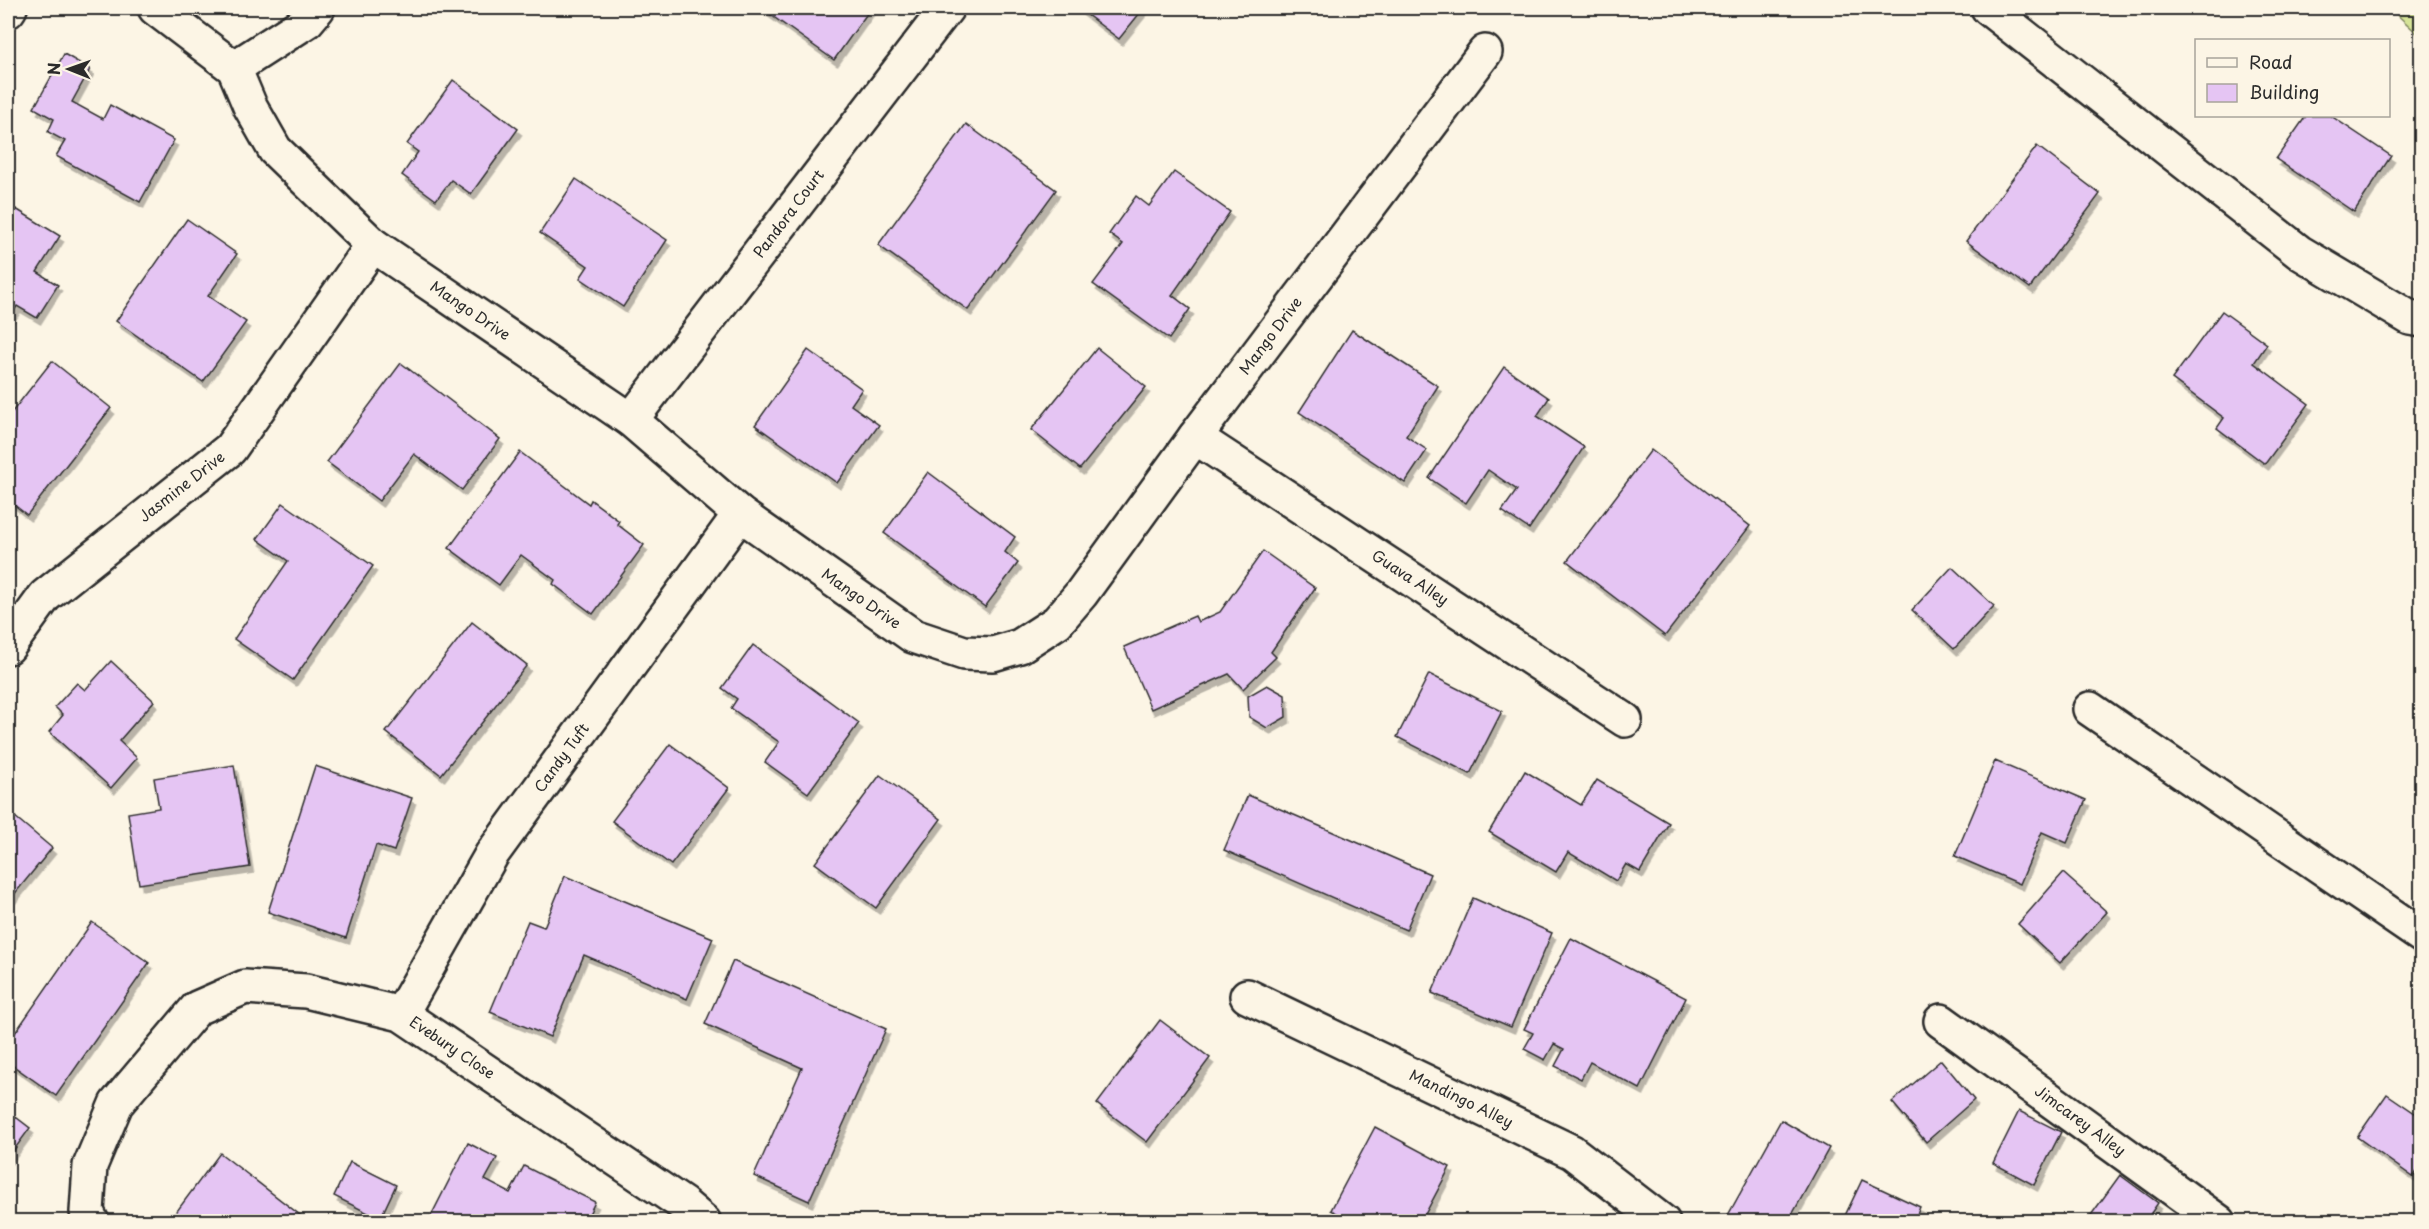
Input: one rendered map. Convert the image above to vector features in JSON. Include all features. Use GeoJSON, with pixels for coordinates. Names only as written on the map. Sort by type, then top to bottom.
{"type":"FeatureCollection","features":[{"type":"Feature","properties":{"kind":"street","name":"Mango Drive"},"geometry":{"type":"LineString","coordinates":[[155,8],[234,68],[250,106],[275,150],[373,245],[631,420],[740,514],[913,636],[964,653],[993,654],[1020,646],[1057,622],[1081,594],[1195,437],[1485,52]]}},
{"type":"Feature","properties":{"kind":"street"},"geometry":{"type":"LineString","coordinates":[[234,68],[307,21],[318,8]]}},
{"type":"Feature","properties":{"kind":"street","name":"Pandora Court"},"geometry":{"type":"LineString","coordinates":[[631,420],[946,8]]}},
{"type":"Feature","properties":{"kind":"street"},"geometry":{"type":"LineString","coordinates":[[1988,8],[2299,252],[2410,318],[2421,320]]}},
{"type":"Feature","properties":{"kind":"street","name":"Jasmine Drive"},"geometry":{"type":"LineString","coordinates":[[8,647],[45,596],[230,449],[373,245]]}},
{"type":"Feature","properties":{"kind":"street","name":"Guava Alley"},"geometry":{"type":"LineString","coordinates":[[1195,437],[1625,720]]}},
{"type":"Feature","properties":{"kind":"street","name":"Candy Tuft"},"geometry":{"type":"LineString","coordinates":[[401,1014],[492,854],[740,514]]}},
{"type":"Feature","properties":{"kind":"street"},"geometry":{"type":"LineString","coordinates":[[2090,709],[2421,936]]}},
{"type":"Feature","properties":{"kind":"street","name":"Evebury Close"},"geometry":{"type":"LineString","coordinates":[[92,1221],[87,1212],[90,1166],[117,1104],[197,1008],[245,987],[306,991],[401,1014],[683,1204],[704,1221]]}},
{"type":"Feature","properties":{"kind":"street","name":"Mandingo Alley"},"geometry":{"type":"LineString","coordinates":[[1247,996],[1572,1152],[1663,1221]]}},
{"type":"Feature","properties":{"kind":"street","name":"Jimcarey Alley"},"geometry":{"type":"LineString","coordinates":[[1941,1021],[2219,1221]]}},
{"type":"Feature","properties":{"kind":"green space"},"geometry":{"type":"Polygon","coordinates":[[[2390,8],[2421,8],[2421,37],[2390,8]]]}},
{"type":"Feature","properties":{"kind":"building"},"geometry":{"type":"Polygon","coordinates":[[[761,8],[871,8],[834,60],[761,8]]]}},
{"type":"Feature","properties":{"kind":"building"},"geometry":{"type":"Polygon","coordinates":[[[1078,8],[1144,8],[1119,39],[1078,8]]]}},
{"type":"Feature","properties":{"kind":"building"},"geometry":{"type":"Polygon","coordinates":[[[64,54],[90,69],[72,102],[103,119],[110,105],[174,140],[140,202],[56,156],[65,141],[48,132],[54,119],[34,108],[64,54]]]}},
{"type":"Feature","properties":{"kind":"building"},"geometry":{"type":"Polygon","coordinates":[[[453,80],[518,129],[471,194],[451,180],[436,200],[402,175],[418,152],[407,144],[453,80]]]}},
{"type":"Feature","properties":{"kind":"building"},"geometry":{"type":"Polygon","coordinates":[[[2305,117],[2332,117],[2391,156],[2354,212],[2276,159],[2305,117]]]}},
{"type":"Feature","properties":{"kind":"building"},"geometry":{"type":"Polygon","coordinates":[[[966,124],[1056,190],[968,310],[878,245],[966,124]]]}},
{"type":"Feature","properties":{"kind":"building"},"geometry":{"type":"Polygon","coordinates":[[[2037,146],[2100,194],[2030,288],[1966,241],[2037,146]]]}},
{"type":"Feature","properties":{"kind":"building"},"geometry":{"type":"Polygon","coordinates":[[[1174,172],[1230,212],[1172,295],[1190,309],[1169,339],[1093,284],[1123,244],[1109,234],[1136,196],[1149,206],[1174,172]]]}},
{"type":"Feature","properties":{"kind":"building"},"geometry":{"type":"Polygon","coordinates":[[[576,179],[667,240],[623,307],[580,278],[588,266],[540,233],[576,179]]]}},
{"type":"Feature","properties":{"kind":"building"},"geometry":{"type":"Polygon","coordinates":[[[16,209],[60,236],[37,272],[58,285],[37,318],[17,306],[8,320],[8,223],[16,209]]]}},
{"type":"Feature","properties":{"kind":"building"},"geometry":{"type":"Polygon","coordinates":[[[187,219],[237,254],[208,296],[246,322],[203,382],[116,321],[187,219]]]}},
{"type":"Feature","properties":{"kind":"building"},"geometry":{"type":"Polygon","coordinates":[[[2222,311],[2267,344],[2254,363],[2309,404],[2265,464],[2217,428],[2224,418],[2172,379],[2222,311]]]}},
{"type":"Feature","properties":{"kind":"building"},"geometry":{"type":"Polygon","coordinates":[[[1352,330],[1438,386],[1406,436],[1427,450],[1405,483],[1299,412],[1352,330]]]}},
{"type":"Feature","properties":{"kind":"building"},"geometry":{"type":"Polygon","coordinates":[[[1097,348],[1146,387],[1080,469],[1031,430],[1097,348]]]}},
{"type":"Feature","properties":{"kind":"building"},"geometry":{"type":"Polygon","coordinates":[[[808,350],[862,389],[851,405],[879,425],[837,483],[755,425],[808,350]]]}},
{"type":"Feature","properties":{"kind":"building"},"geometry":{"type":"Polygon","coordinates":[[[52,361],[111,408],[27,515],[8,500],[8,417],[52,361]]]}},
{"type":"Feature","properties":{"kind":"building"},"geometry":{"type":"Polygon","coordinates":[[[401,363],[500,439],[462,490],[414,454],[379,501],[327,462],[401,363]]]}},
{"type":"Feature","properties":{"kind":"building"},"geometry":{"type":"Polygon","coordinates":[[[1504,367],[1549,398],[1537,416],[1584,447],[1529,529],[1502,511],[1517,490],[1488,470],[1466,503],[1429,478],[1504,367]]]}},
{"type":"Feature","properties":{"kind":"building"},"geometry":{"type":"Polygon","coordinates":[[[1651,450],[1750,526],[1665,636],[1567,561],[1651,450]]]}},
{"type":"Feature","properties":{"kind":"building"},"geometry":{"type":"Polygon","coordinates":[[[520,452],[589,504],[591,500],[619,521],[617,524],[644,545],[593,614],[553,584],[555,580],[521,555],[499,585],[449,548],[520,452]]]}},
{"type":"Feature","properties":{"kind":"building"},"geometry":{"type":"Polygon","coordinates":[[[928,472],[1015,537],[1005,552],[1018,563],[985,607],[884,533],[928,472]]]}},
{"type":"Feature","properties":{"kind":"building"},"geometry":{"type":"Polygon","coordinates":[[[283,503],[373,566],[293,680],[234,639],[288,561],[257,539],[283,503]]]}},
{"type":"Feature","properties":{"kind":"building"},"geometry":{"type":"Polygon","coordinates":[[[1263,551],[1315,588],[1271,652],[1276,657],[1243,689],[1229,674],[1151,709],[1124,647],[1195,616],[1198,622],[1220,612],[1263,551]]]}},
{"type":"Feature","properties":{"kind":"building"},"geometry":{"type":"Polygon","coordinates":[[[1952,567],[1994,606],[1954,649],[1912,610],[1952,567]]]}},
{"type":"Feature","properties":{"kind":"building"},"geometry":{"type":"Polygon","coordinates":[[[472,622],[527,665],[441,775],[386,732],[472,622]]]}},
{"type":"Feature","properties":{"kind":"building"},"geometry":{"type":"Polygon","coordinates":[[[753,645],[859,723],[808,793],[765,762],[779,742],[731,708],[737,699],[722,688],[753,645]]]}},
{"type":"Feature","properties":{"kind":"building"},"geometry":{"type":"Polygon","coordinates":[[[111,661],[154,701],[119,741],[137,758],[111,788],[49,732],[63,715],[55,707],[77,683],[85,690],[111,661]]]}},
{"type":"Feature","properties":{"kind":"building"},"geometry":{"type":"Polygon","coordinates":[[[1429,674],[1502,711],[1470,774],[1397,737],[1429,674]]]}},
{"type":"Feature","properties":{"kind":"building"},"geometry":{"type":"Polygon","coordinates":[[[1267,685],[1285,695],[1286,717],[1267,728],[1249,717],[1248,696],[1267,685]]]}},
{"type":"Feature","properties":{"kind":"building"},"geometry":{"type":"Polygon","coordinates":[[[670,744],[729,788],[671,865],[612,821],[670,744]]]}},
{"type":"Feature","properties":{"kind":"building"},"geometry":{"type":"Polygon","coordinates":[[[1995,761],[2086,800],[2067,843],[2042,832],[2020,884],[1955,856],[1995,761]]]}},
{"type":"Feature","properties":{"kind":"building"},"geometry":{"type":"Polygon","coordinates":[[[234,765],[250,867],[139,884],[128,813],[159,808],[154,778],[234,765]]]}},
{"type":"Feature","properties":{"kind":"building"},"geometry":{"type":"Polygon","coordinates":[[[315,766],[412,798],[394,851],[376,845],[346,938],[268,912],[315,766]]]}},
{"type":"Feature","properties":{"kind":"building"},"geometry":{"type":"Polygon","coordinates":[[[1525,771],[1581,805],[1597,780],[1669,823],[1640,872],[1626,864],[1616,881],[1568,852],[1556,872],[1489,832],[1525,771]]]}},
{"type":"Feature","properties":{"kind":"building"},"geometry":{"type":"Polygon","coordinates":[[[880,775],[941,819],[876,908],[815,863],[880,775]]]}},
{"type":"Feature","properties":{"kind":"building"},"geometry":{"type":"Polygon","coordinates":[[[1248,795],[1430,874],[1406,930],[1224,850],[1248,795]]]}},
{"type":"Feature","properties":{"kind":"building"},"geometry":{"type":"Polygon","coordinates":[[[8,811],[52,848],[8,902],[8,811]]]}},
{"type":"Feature","properties":{"kind":"building"},"geometry":{"type":"Polygon","coordinates":[[[2063,873],[2107,912],[2060,963],[2018,924],[2063,873]]]}},
{"type":"Feature","properties":{"kind":"building"},"geometry":{"type":"Polygon","coordinates":[[[565,876],[713,938],[687,999],[584,955],[550,1037],[490,1012],[528,921],[544,927],[565,876]]]}},
{"type":"Feature","properties":{"kind":"building"},"geometry":{"type":"Polygon","coordinates":[[[1473,898],[1552,933],[1511,1027],[1432,993],[1473,898]]]}},
{"type":"Feature","properties":{"kind":"building"},"geometry":{"type":"Polygon","coordinates":[[[92,922],[149,963],[56,1096],[8,1062],[8,1043],[92,922]]]}},
{"type":"Feature","properties":{"kind":"building"},"geometry":{"type":"Polygon","coordinates":[[[1571,938],[1686,998],[1640,1089],[1590,1062],[1581,1079],[1555,1066],[1564,1049],[1554,1044],[1545,1060],[1524,1049],[1533,1033],[1524,1029],[1571,938]]]}},
{"type":"Feature","properties":{"kind":"building"},"geometry":{"type":"Polygon","coordinates":[[[733,961],[886,1029],[809,1201],[754,1176],[802,1068],[705,1024],[733,961]]]}},
{"type":"Feature","properties":{"kind":"building"},"geometry":{"type":"Polygon","coordinates":[[[1160,1020],[1210,1058],[1147,1142],[1097,1104],[1160,1020]]]}},
{"type":"Feature","properties":{"kind":"building"},"geometry":{"type":"Polygon","coordinates":[[[1941,1060],[1974,1100],[1926,1142],[1892,1102],[1941,1060]]]}},
{"type":"Feature","properties":{"kind":"building"},"geometry":{"type":"Polygon","coordinates":[[[2387,1094],[2422,1118],[2422,1165],[2413,1177],[2357,1137],[2387,1094]]]}},
{"type":"Feature","properties":{"kind":"building"},"geometry":{"type":"Polygon","coordinates":[[[8,1111],[30,1128],[8,1158],[8,1111]]]}},
{"type":"Feature","properties":{"kind":"building"},"geometry":{"type":"Polygon","coordinates":[[[2019,1111],[2061,1132],[2034,1185],[1993,1163],[2019,1111]]]}},
{"type":"Feature","properties":{"kind":"building"},"geometry":{"type":"Polygon","coordinates":[[[1781,1120],[1829,1148],[1788,1222],[1735,1222],[1727,1217],[1781,1120]]]}},
{"type":"Feature","properties":{"kind":"building"},"geometry":{"type":"Polygon","coordinates":[[[1375,1127],[1450,1167],[1421,1222],[1353,1222],[1331,1210],[1375,1127]]]}},
{"type":"Feature","properties":{"kind":"building"},"geometry":{"type":"Polygon","coordinates":[[[468,1143],[497,1158],[485,1180],[510,1193],[524,1166],[595,1202],[585,1222],[428,1222],[468,1143]]]}},
{"type":"Feature","properties":{"kind":"building"},"geometry":{"type":"Polygon","coordinates":[[[220,1153],[309,1222],[183,1222],[174,1215],[220,1153]]]}},
{"type":"Feature","properties":{"kind":"building"},"geometry":{"type":"Polygon","coordinates":[[[350,1162],[396,1185],[380,1219],[334,1196],[350,1162]]]}},
{"type":"Feature","properties":{"kind":"building"},"geometry":{"type":"Polygon","coordinates":[[[2120,1175],[2158,1203],[2145,1222],[2086,1222],[2120,1175]]]}},
{"type":"Feature","properties":{"kind":"building"},"geometry":{"type":"Polygon","coordinates":[[[1862,1180],[1920,1207],[1914,1222],[1842,1222],[1862,1180]]]}}]}
